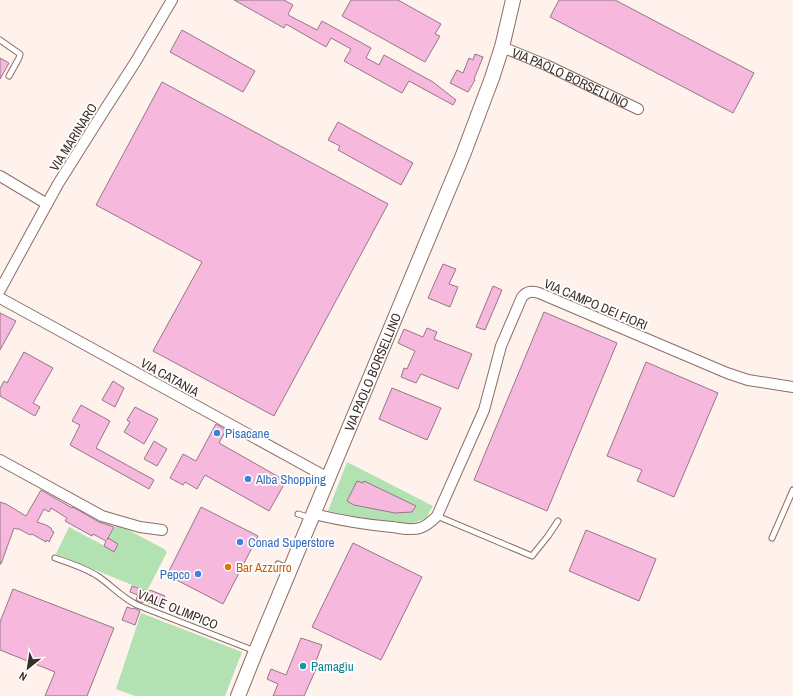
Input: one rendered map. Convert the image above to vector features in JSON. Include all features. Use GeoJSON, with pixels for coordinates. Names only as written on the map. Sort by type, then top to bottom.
{"type":"FeatureCollection","features":[{"type":"Feature","properties":{"kind":"main road","name":"VIA PAOLO BORSELLINO"},"geometry":{"type":"LineString","coordinates":[[238,696],[256,651],[284,567],[313,516],[463,155],[502,47],[513,0]]}},
{"type":"Feature","properties":{"kind":"street","name":"VIA MARINARO"},"geometry":{"type":"LineString","coordinates":[[0,290],[47,204],[144,49],[172,0]]}},
{"type":"Feature","properties":{"kind":"street","name":"VIA PAOLO BORSELLINO"},"geometry":{"type":"LineString","coordinates":[[502,47],[546,65],[638,109]]}},
{"type":"Feature","properties":{"kind":"street"},"geometry":{"type":"LineString","coordinates":[[0,176],[47,204]]}},
{"type":"Feature","properties":{"kind":"street","name":"VIA CAMPO DEI FIORI"},"geometry":{"type":"LineString","coordinates":[[313,516],[376,526],[419,529],[437,516],[484,410],[501,346],[522,297],[530,291],[539,293],[738,377],[793,387]]}},
{"type":"Feature","properties":{"kind":"street","name":"VIA CATANIA"},"geometry":{"type":"LineString","coordinates":[[0,298],[328,478]]}},
{"type":"Feature","properties":{"kind":"street"},"geometry":{"type":"LineString","coordinates":[[0,460],[102,516],[140,527],[162,530]]}},
{"type":"Feature","properties":{"kind":"lane"},"geometry":{"type":"LineString","coordinates":[[0,40],[20,54],[9,76]]}},
{"type":"Feature","properties":{"kind":"lane"},"geometry":{"type":"LineString","coordinates":[[772,538],[793,490]]}},
{"type":"Feature","properties":{"kind":"lane"},"geometry":{"type":"LineString","coordinates":[[298,514],[313,516]]}},
{"type":"Feature","properties":{"kind":"lane"},"geometry":{"type":"LineString","coordinates":[[437,516],[532,556],[558,521]]}},
{"type":"Feature","properties":{"kind":"lane","name":"VIALE OLIMPICO"},"geometry":{"type":"LineString","coordinates":[[55,558],[93,573],[122,596],[137,605],[256,651]]}},
{"type":"Feature","properties":{"kind":"green space"},"geometry":{"type":"Polygon","coordinates":[[[347,462],[433,506],[426,518],[411,524],[392,524],[328,511],[347,462]]]}},
{"type":"Feature","properties":{"kind":"green space"},"geometry":{"type":"Polygon","coordinates":[[[117,524],[167,552],[147,591],[56,554],[69,527],[114,551],[118,544],[108,538],[117,524]]]}},
{"type":"Feature","properties":{"kind":"green space"},"geometry":{"type":"Polygon","coordinates":[[[141,613],[242,652],[225,696],[135,696],[116,689],[141,613]]]}},
{"type":"Feature","properties":{"kind":"building"},"geometry":{"type":"Polygon","coordinates":[[[234,0],[284,0],[293,5],[288,14],[290,16],[317,30],[322,21],[371,48],[366,58],[379,65],[384,55],[433,82],[456,100],[453,105],[409,81],[402,93],[344,61],[351,49],[331,38],[326,47],[286,24],[284,28],[234,0]]]}},
{"type":"Feature","properties":{"kind":"building"},"geometry":{"type":"Polygon","coordinates":[[[351,0],[398,0],[441,24],[435,34],[440,36],[425,62],[342,16],[351,0]]]}},
{"type":"Feature","properties":{"kind":"building"},"geometry":{"type":"Polygon","coordinates":[[[559,0],[615,0],[754,73],[733,113],[550,17],[559,0]]]}},
{"type":"Feature","properties":{"kind":"building"},"geometry":{"type":"Polygon","coordinates":[[[182,30],[255,71],[243,92],[170,52],[182,30]]]}},
{"type":"Feature","properties":{"kind":"building"},"geometry":{"type":"Polygon","coordinates":[[[475,54],[483,57],[474,79],[475,80],[468,92],[450,83],[457,70],[463,73],[469,58],[473,60],[475,54]]]}},
{"type":"Feature","properties":{"kind":"building"},"geometry":{"type":"Polygon","coordinates":[[[0,58],[9,63],[0,79],[0,58]]]}},
{"type":"Feature","properties":{"kind":"building"},"geometry":{"type":"Polygon","coordinates":[[[162,82],[388,204],[274,416],[153,351],[202,262],[96,205],[162,82]]]}},
{"type":"Feature","properties":{"kind":"building"},"geometry":{"type":"Polygon","coordinates":[[[338,122],[413,163],[401,185],[338,150],[340,146],[328,140],[338,122]]]}},
{"type":"Feature","properties":{"kind":"building"},"geometry":{"type":"Polygon","coordinates":[[[443,264],[456,269],[449,284],[458,287],[450,307],[428,298],[443,264]]]}},
{"type":"Feature","properties":{"kind":"building"},"geometry":{"type":"Polygon","coordinates":[[[493,286],[502,290],[485,330],[476,327],[493,286]]]}},
{"type":"Feature","properties":{"kind":"building"},"geometry":{"type":"Polygon","coordinates":[[[544,312],[617,343],[547,511],[474,480],[544,312]]]}},
{"type":"Feature","properties":{"kind":"building"},"geometry":{"type":"Polygon","coordinates":[[[0,313],[16,321],[0,350],[0,313]]]}},
{"type":"Feature","properties":{"kind":"building"},"geometry":{"type":"Polygon","coordinates":[[[427,328],[437,332],[434,339],[472,354],[458,389],[421,374],[416,383],[401,377],[404,368],[407,369],[415,351],[398,343],[404,329],[423,337],[427,328]]]}},
{"type":"Feature","properties":{"kind":"building"},"geometry":{"type":"Polygon","coordinates":[[[24,352],[53,368],[33,403],[40,407],[35,416],[0,396],[0,389],[4,381],[7,383],[24,352]]]}},
{"type":"Feature","properties":{"kind":"building"},"geometry":{"type":"Polygon","coordinates":[[[646,362],[718,393],[674,497],[637,481],[642,470],[607,456],[646,362]]]}},
{"type":"Feature","properties":{"kind":"building"},"geometry":{"type":"Polygon","coordinates":[[[113,381],[124,388],[115,407],[102,400],[113,381]]]}},
{"type":"Feature","properties":{"kind":"building"},"geometry":{"type":"Polygon","coordinates":[[[392,388],[441,408],[427,440],[379,419],[392,388]]]}},
{"type":"Feature","properties":{"kind":"building"},"geometry":{"type":"Polygon","coordinates":[[[81,405],[110,421],[96,448],[154,480],[149,489],[70,445],[80,425],[72,421],[81,405]]]}},
{"type":"Feature","properties":{"kind":"building"},"geometry":{"type":"Polygon","coordinates":[[[135,407],[158,419],[144,444],[124,432],[130,422],[127,420],[135,407]]]}},
{"type":"Feature","properties":{"kind":"building","name":"Alba Shopping"},"geometry":{"type":"Polygon","coordinates":[[[216,424],[226,430],[219,443],[286,481],[269,511],[205,475],[197,489],[185,482],[183,485],[170,478],[183,454],[196,461],[216,424]]]}},
{"type":"Feature","properties":{"kind":"building"},"geometry":{"type":"Polygon","coordinates":[[[154,441],[167,449],[157,466],[144,459],[154,441]]]}},
{"type":"Feature","properties":{"kind":"building"},"geometry":{"type":"Polygon","coordinates":[[[357,481],[363,483],[364,481],[416,506],[412,512],[395,513],[354,505],[347,501],[357,481]]]}},
{"type":"Feature","properties":{"kind":"building"},"geometry":{"type":"Polygon","coordinates":[[[41,490],[99,522],[114,527],[108,538],[118,544],[114,552],[104,546],[106,541],[93,534],[92,536],[65,521],[67,518],[51,508],[49,512],[44,509],[37,522],[46,525],[54,532],[49,542],[14,528],[0,564],[0,502],[26,516],[41,490]]]}},
{"type":"Feature","properties":{"kind":"building"},"geometry":{"type":"Polygon","coordinates":[[[201,507],[258,536],[223,604],[167,575],[201,507]]]}},
{"type":"Feature","properties":{"kind":"building"},"geometry":{"type":"Polygon","coordinates":[[[586,530],[656,559],[639,601],[569,571],[586,530]]]}},
{"type":"Feature","properties":{"kind":"building"},"geometry":{"type":"Polygon","coordinates":[[[353,543],[422,577],[381,660],[312,627],[353,543]]]}},
{"type":"Feature","properties":{"kind":"building"},"geometry":{"type":"Polygon","coordinates":[[[132,586],[149,592],[150,590],[165,596],[161,608],[144,601],[143,603],[136,600],[138,595],[130,592],[132,586]]]}},
{"type":"Feature","properties":{"kind":"building"},"geometry":{"type":"Polygon","coordinates":[[[13,589],[114,628],[87,696],[45,696],[55,672],[0,650],[0,622],[13,589]]]}},
{"type":"Feature","properties":{"kind":"building"},"geometry":{"type":"Polygon","coordinates":[[[127,607],[140,611],[135,625],[122,620],[127,607]]]}},
{"type":"Feature","properties":{"kind":"building","name":"Pamagiu"},"geometry":{"type":"Polygon","coordinates":[[[301,638],[322,645],[316,661],[316,669],[304,696],[273,696],[278,684],[267,679],[271,669],[286,675],[301,638]]]}},
{"type":"Feature","properties":{"kind":"place","name":"Pisacane"},"geometry":{"type":"Point","coordinates":[217,433]}},
{"type":"Feature","properties":{"kind":"place","name":"Alba Shopping"},"geometry":{"type":"Point","coordinates":[248,479]}},
{"type":"Feature","properties":{"kind":"place","name":"Conad Superstore"},"geometry":{"type":"Point","coordinates":[240,542]}},
{"type":"Feature","properties":{"kind":"place","name":"Bar Azzurro"},"geometry":{"type":"Point","coordinates":[228,567]}},
{"type":"Feature","properties":{"kind":"place","name":"Pepco"},"geometry":{"type":"Point","coordinates":[198,574]}},
{"type":"Feature","properties":{"kind":"place","name":"Pamagiu"},"geometry":{"type":"Point","coordinates":[303,666]}}]}
